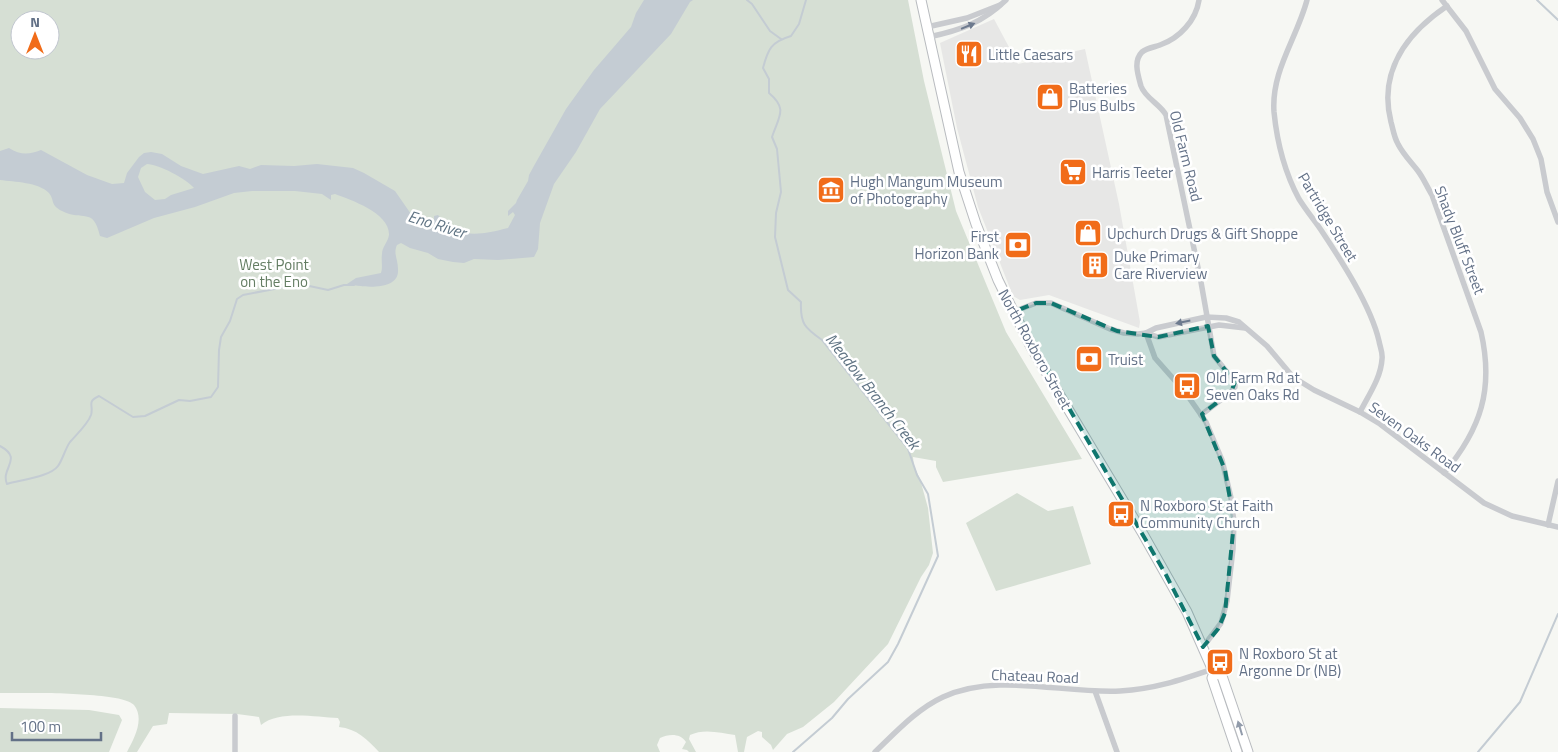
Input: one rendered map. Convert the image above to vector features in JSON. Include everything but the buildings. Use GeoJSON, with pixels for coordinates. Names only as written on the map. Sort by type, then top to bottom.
{"type":"FeatureCollection","features":[{"type":"Feature","properties":{"kind":"highway","name":"North Roxboro Street"},"geometry":{"type":"LineString","coordinates":[[921,0],[959,172],[986,252],[1013,312],[1054,386],[1187,612],[1213,671],[1212,678],[1237,752]]}},
{"type":"Feature","properties":{"kind":"highway","name":"North Roxboro Street"},"geometry":{"type":"LineString","coordinates":[[1213,671],[1222,676],[1248,752]]}},
{"type":"Feature","properties":{"kind":"street","name":"Old Farm Road"},"geometry":{"type":"LineString","coordinates":[[1199,0],[1195,16],[1180,33],[1163,44],[1141,53],[1137,60],[1137,68],[1142,88],[1166,115],[1201,282],[1214,356],[1234,380],[1235,387],[1231,392],[1201,415]]}},
{"type":"Feature","properties":{"kind":"street","name":"Partridge Street"},"geometry":{"type":"LineString","coordinates":[[1307,0],[1301,22],[1279,70],[1275,88],[1274,113],[1282,153],[1291,183],[1350,278],[1372,317],[1378,336],[1382,353],[1381,367],[1360,412]]}},
{"type":"Feature","properties":{"kind":"street"},"geometry":{"type":"LineString","coordinates":[[1442,0],[1466,31],[1495,89],[1520,118],[1538,148],[1548,192],[1558,222]]}},
{"type":"Feature","properties":{"kind":"street"},"geometry":{"type":"LineString","coordinates":[[927,27],[967,18],[1004,2]]}},
{"type":"Feature","properties":{"kind":"street"},"geometry":{"type":"LineString","coordinates":[[929,37],[970,26],[988,16],[1004,2]]}},
{"type":"Feature","properties":{"kind":"street","name":"Shady Bluff Street"},"geometry":{"type":"LineString","coordinates":[[1444,473],[1466,443],[1480,416],[1484,398],[1485,352],[1481,332],[1432,195],[1421,175],[1395,139],[1388,100],[1392,69],[1400,51],[1426,22],[1447,6]]}},
{"type":"Feature","properties":{"kind":"street"},"geometry":{"type":"LineString","coordinates":[[1013,312],[1036,303],[1051,303],[1117,331],[1131,334],[1146,333],[1158,337],[1208,326],[1225,325],[1246,328]]}},
{"type":"Feature","properties":{"kind":"street","name":"Seven Oaks Road"},"geometry":{"type":"LineString","coordinates":[[1146,333],[1156,328],[1206,317],[1226,318],[1239,322],[1267,346],[1293,377],[1314,390],[1360,412],[1396,435],[1490,507],[1512,516],[1558,527]]}},
{"type":"Feature","properties":{"kind":"street"},"geometry":{"type":"LineString","coordinates":[[1146,333],[1155,358],[1177,382],[1201,415],[1211,433],[1225,470],[1231,498],[1234,522],[1230,579],[1225,613],[1218,629],[1203,647]]}},
{"type":"Feature","properties":{"kind":"street"},"geometry":{"type":"LineString","coordinates":[[1548,525],[1558,480]]}},
{"type":"Feature","properties":{"kind":"street","name":"Chateau Road"},"geometry":{"type":"LineString","coordinates":[[875,752],[927,706],[961,691],[978,687],[1008,686],[1120,691],[1174,683],[1213,671]]}},
{"type":"Feature","properties":{"kind":"street"},"geometry":{"type":"LineString","coordinates":[[1096,691],[1117,752]]}},
{"type":"Feature","properties":{"kind":"street"},"geometry":{"type":"LineString","coordinates":[[235,716],[235,752]]}},
{"type":"Feature","properties":{"kind":"highlighted area"},"geometry":{"type":"Polygon","coordinates":[[[1036,303],[1051,303],[1117,331],[1158,337],[1208,326],[1214,356],[1235,382],[1231,392],[1202,414],[1225,470],[1234,522],[1225,613],[1218,629],[1203,647],[1165,573],[1013,312],[1036,303]]]}},
{"type":"Feature","properties":{"kind":"shaded area"},"geometry":{"type":"Polygon","coordinates":[[[994,19],[1018,64],[1085,49],[1119,204],[1140,322],[1139,328],[1049,295],[1020,300],[1013,296],[978,207],[957,128],[940,43],[994,19]]]}},
{"type":"Feature","properties":{"kind":"green space","name":"West Point on the Eno"},"geometry":{"type":"Polygon","coordinates":[[[0,0],[908,0],[924,81],[956,211],[1006,332],[1082,459],[943,482],[936,467],[936,461],[913,457],[914,466],[920,479],[928,508],[933,553],[929,565],[921,577],[888,644],[834,702],[803,727],[787,734],[773,750],[771,745],[762,737],[762,732],[758,731],[747,737],[744,752],[738,752],[735,735],[707,731],[690,735],[689,739],[696,752],[682,749],[686,742],[681,737],[674,735],[660,738],[657,745],[660,752],[379,752],[361,735],[339,727],[340,722],[338,718],[287,716],[277,717],[261,725],[259,717],[237,714],[169,713],[167,724],[153,726],[137,752],[127,752],[133,741],[138,723],[139,716],[134,705],[126,700],[111,697],[49,693],[0,693],[0,0]]]}},
{"type":"Feature","properties":{"kind":"green space"},"geometry":{"type":"Polygon","coordinates":[[[1017,493],[1048,511],[1073,506],[1091,564],[996,591],[966,523],[1017,493]]]}},
{"type":"Feature","properties":{"kind":"green space"},"geometry":{"type":"Polygon","coordinates":[[[0,708],[89,710],[119,715],[122,720],[109,752],[0,752],[0,708]]]}},
{"type":"Feature","properties":{"kind":"water","name":"Eno River"},"geometry":{"type":"Polygon","coordinates":[[[644,0],[693,0],[671,34],[600,109],[576,152],[554,184],[540,223],[538,249],[534,257],[498,260],[474,259],[464,263],[453,262],[438,259],[428,253],[410,248],[401,243],[396,248],[398,269],[397,276],[393,281],[386,285],[370,287],[353,285],[347,284],[356,278],[381,273],[382,251],[389,235],[388,227],[377,214],[368,208],[335,194],[331,195],[331,200],[322,194],[295,191],[234,193],[195,207],[154,218],[107,238],[100,236],[94,221],[90,218],[69,214],[58,209],[54,205],[49,193],[44,189],[26,183],[0,180],[0,151],[9,148],[25,154],[41,150],[87,175],[112,184],[124,183],[127,173],[139,157],[144,153],[151,152],[162,154],[181,166],[203,174],[239,166],[250,169],[261,165],[294,166],[317,164],[353,168],[364,173],[395,191],[411,214],[416,213],[431,225],[434,226],[434,216],[438,215],[453,229],[470,234],[508,228],[515,215],[513,212],[508,216],[508,211],[516,203],[528,181],[529,175],[566,109],[594,70],[631,27],[636,13],[644,0]],[[147,164],[141,168],[138,177],[145,192],[155,200],[165,199],[171,195],[194,188],[179,176],[147,164]]]}},
{"type":"Feature","properties":{"kind":"waterway"},"geometry":{"type":"LineString","coordinates":[[747,0],[752,4],[770,31],[781,39]]}},
{"type":"Feature","properties":{"kind":"waterway","name":"Meadow Branch Creek"},"geometry":{"type":"LineString","coordinates":[[793,752],[832,718],[848,699],[888,662],[938,556],[928,494],[917,475],[908,449],[822,340],[805,325],[801,316],[801,302],[788,290],[775,237],[776,213],[781,192],[777,149],[772,137],[779,118],[780,108],[769,93],[769,79],[763,68],[771,47],[791,36],[799,24],[806,0]]}},
{"type":"Feature","properties":{"kind":"waterway"},"geometry":{"type":"LineString","coordinates":[[1537,0],[1558,20]]}},
{"type":"Feature","properties":{"kind":"waterway"},"geometry":{"type":"LineString","coordinates":[[0,446],[7,451],[11,460],[6,473],[7,484],[48,473],[58,466],[70,442],[91,415],[93,400],[99,396],[133,417],[145,416],[179,400],[190,401],[211,397],[218,387],[221,337],[230,321],[237,299],[243,295],[300,284],[328,290],[344,285],[354,285]]}},
{"type":"Feature","properties":{"kind":"waterway"},"geometry":{"type":"LineString","coordinates":[[1478,752],[1520,702],[1558,614]]}},
{"type":"Feature","properties":{"kind":"place","name":"Little Caesars"},"geometry":{"type":"Point","coordinates":[969,54]}},
{"type":"Feature","properties":{"kind":"place","name":"Batteries Plus Bulbs"},"geometry":{"type":"Point","coordinates":[1050,97]}},
{"type":"Feature","properties":{"kind":"place","name":"Harris Teeter"},"geometry":{"type":"Point","coordinates":[1073,172]}},
{"type":"Feature","properties":{"kind":"place","name":"Hugh Mangum Museum of Photography"},"geometry":{"type":"Point","coordinates":[831,190]}},
{"type":"Feature","properties":{"kind":"place","name":"Upchurch Drugs & Gift Shoppe"},"geometry":{"type":"Point","coordinates":[1088,233]}},
{"type":"Feature","properties":{"kind":"place","name":"First Horizon Bank"},"geometry":{"type":"Point","coordinates":[1018,245]}},
{"type":"Feature","properties":{"kind":"place","name":"Duke Primary Care Riverview"},"geometry":{"type":"Point","coordinates":[1095,265]}},
{"type":"Feature","properties":{"kind":"place","name":"Truist"},"geometry":{"type":"Point","coordinates":[1089,359]}},
{"type":"Feature","properties":{"kind":"place","name":"Old Farm Rd at Seven Oaks Rd"},"geometry":{"type":"Point","coordinates":[1187,386]}},
{"type":"Feature","properties":{"kind":"place","name":"N Roxboro St at Faith Community Church"},"geometry":{"type":"Point","coordinates":[1121,514]}},
{"type":"Feature","properties":{"kind":"place","name":"N Roxboro St at Argonne Dr (NB)"},"geometry":{"type":"Point","coordinates":[1220,662]}}]}
